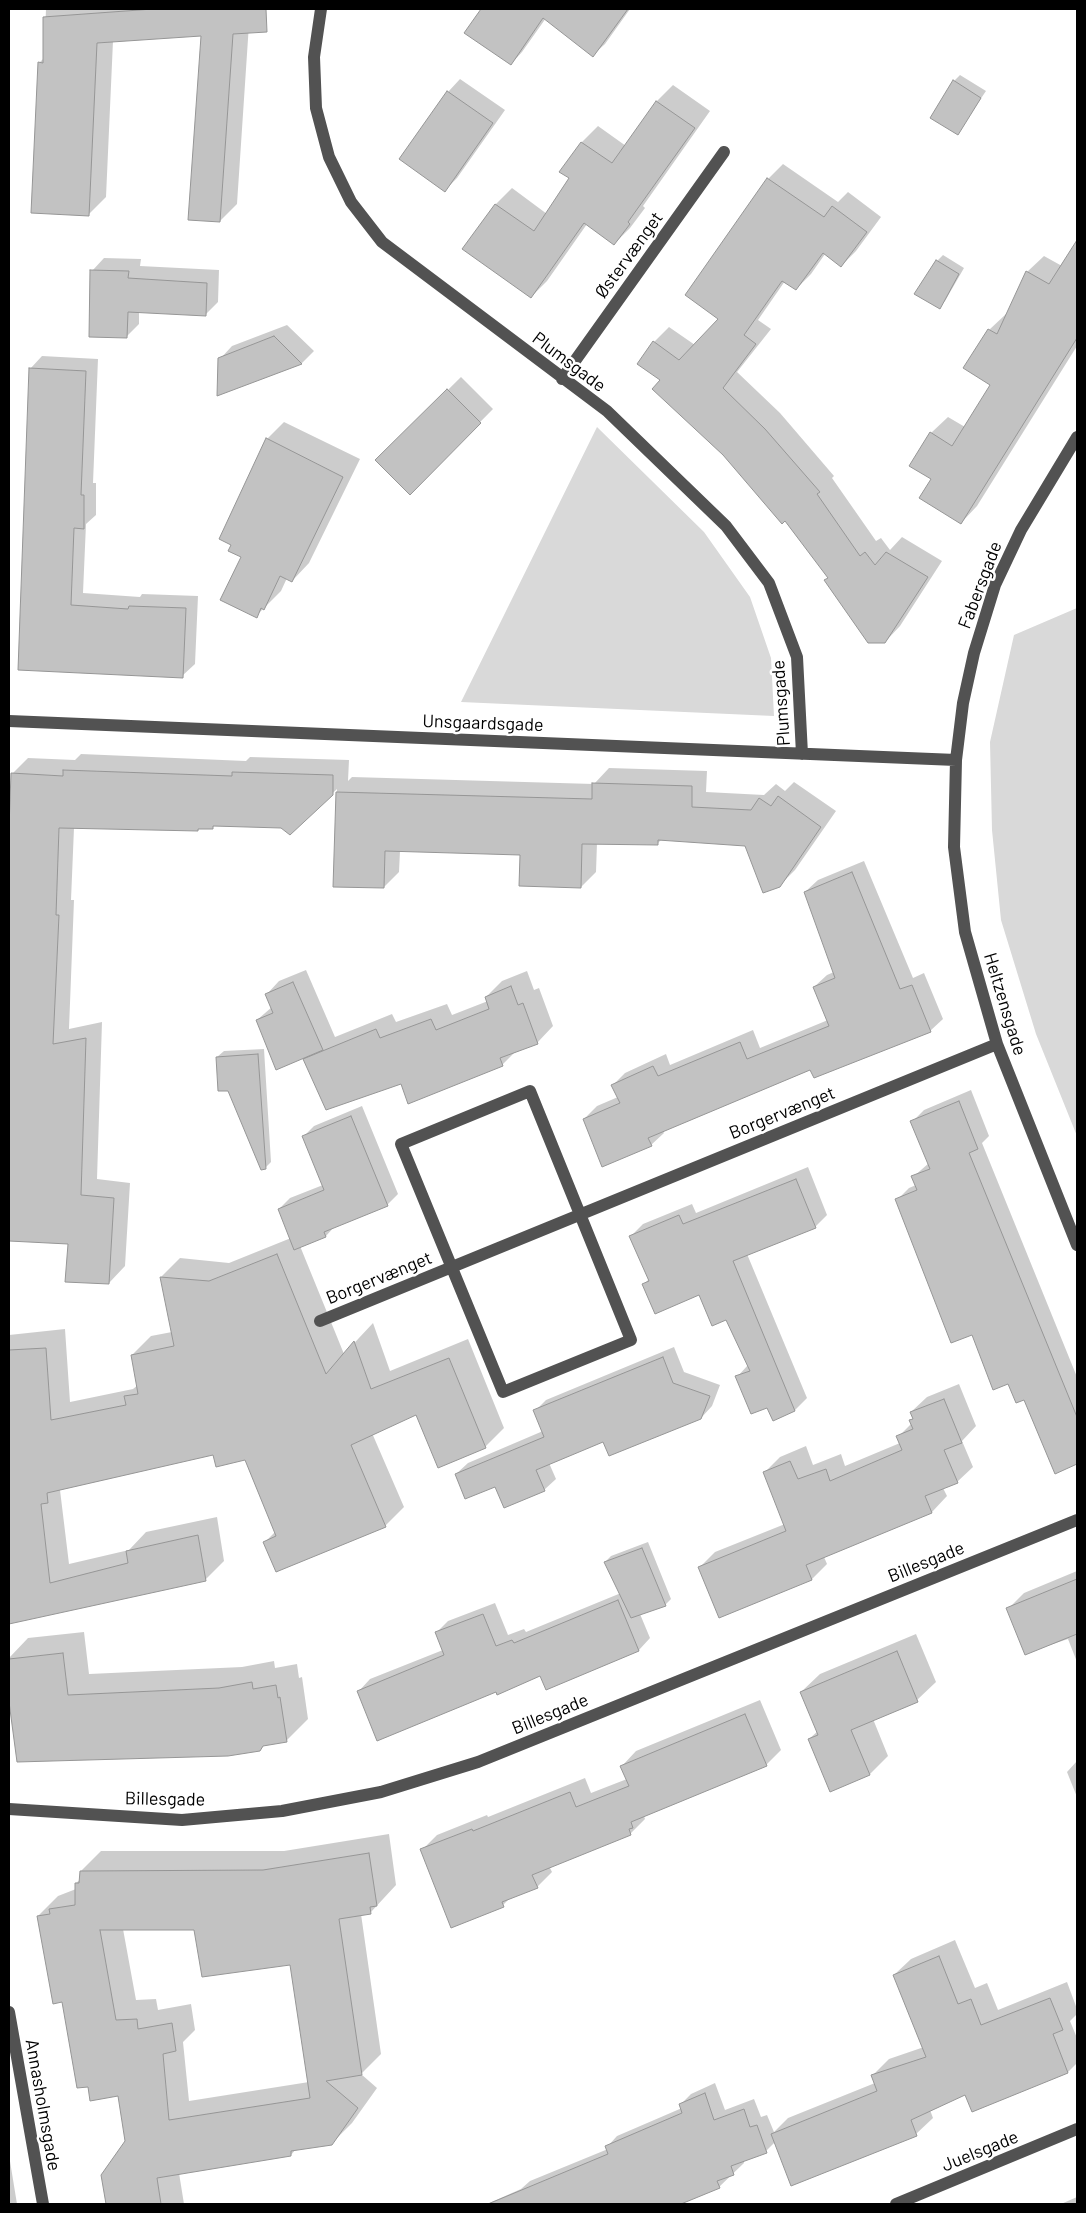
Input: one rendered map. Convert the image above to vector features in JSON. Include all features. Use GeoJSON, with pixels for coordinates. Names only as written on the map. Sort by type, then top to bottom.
{"type":"FeatureCollection","features":[{"type":"Feature","properties":{"kind":"street","name":"Plumsgade"},"geometry":{"type":"LineString","coordinates":[[321,9],[314,57],[316,108],[329,157],[351,202],[382,242],[607,411],[726,526],[769,583],[797,657],[802,754]]}},
{"type":"Feature","properties":{"kind":"street","name":"Østervænget"},"geometry":{"type":"LineString","coordinates":[[562,379],[724,152]]}},
{"type":"Feature","properties":{"kind":"street","name":"Fabersgade"},"geometry":{"type":"LineString","coordinates":[[956,760],[963,703],[974,653],[995,585],[1021,530],[1077,437]]}},
{"type":"Feature","properties":{"kind":"street","name":"Unsgaardsgade"},"geometry":{"type":"LineString","coordinates":[[9,721],[956,760]]}},
{"type":"Feature","properties":{"kind":"street","name":"Heltzensgade"},"geometry":{"type":"LineString","coordinates":[[956,760],[954,847],[965,932],[997,1044],[1077,1245]]}},
{"type":"Feature","properties":{"kind":"street","name":"Borgervænget"},"geometry":{"type":"LineString","coordinates":[[320,1321],[997,1044]]}},
{"type":"Feature","properties":{"kind":"street","name":"Borgervænget"},"geometry":{"type":"LineString","coordinates":[[530,1091],[631,1340],[503,1392],[452,1267],[401,1144],[530,1091]]}},
{"type":"Feature","properties":{"kind":"street","name":"Billesgade"},"geometry":{"type":"LineString","coordinates":[[9,1809],[182,1820],[282,1811],[381,1792],[478,1762],[1077,1520]]}},
{"type":"Feature","properties":{"kind":"street","name":"Annasholmsgade"},"geometry":{"type":"LineString","coordinates":[[9,2012],[44,2204]]}},
{"type":"Feature","properties":{"kind":"street","name":"Juelsgade"},"geometry":{"type":"LineString","coordinates":[[896,2204],[1077,2129]]}},
{"type":"Feature","properties":{"kind":"shaded area"},"geometry":{"type":"Polygon","coordinates":[[[597,427],[704,532],[750,597],[771,658],[774,716],[461,702],[597,427]]]}},
{"type":"Feature","properties":{"kind":"shaded area"},"geometry":{"type":"Polygon","coordinates":[[[1077,608],[1077,1136],[1036,1034],[1001,920],[992,830],[990,742],[1014,635],[1077,608]]]}},
{"type":"Feature","properties":{"kind":"building"},"geometry":{"type":"Polygon","coordinates":[[[153,9],[266,9],[267,32],[233,34],[220,222],[188,220],[201,36],[97,43],[89,216],[31,213],[38,62],[43,63],[43,17],[153,9]]]}},
{"type":"Feature","properties":{"kind":"building"},"geometry":{"type":"Polygon","coordinates":[[[481,9],[628,9],[593,57],[543,18],[511,65],[464,33],[481,9]]]}},
{"type":"Feature","properties":{"kind":"building"},"geometry":{"type":"Polygon","coordinates":[[[953,80],[981,98],[958,135],[930,118],[953,80]]]}},
{"type":"Feature","properties":{"kind":"building"},"geometry":{"type":"Polygon","coordinates":[[[447,91],[493,123],[445,192],[399,159],[447,91]]]}},
{"type":"Feature","properties":{"kind":"building"},"geometry":{"type":"Polygon","coordinates":[[[656,101],[695,128],[628,222],[630,224],[614,245],[584,223],[531,298],[462,249],[495,204],[534,231],[569,178],[559,172],[581,142],[612,163],[656,101]]]}},
{"type":"Feature","properties":{"kind":"building"},"geometry":{"type":"Polygon","coordinates":[[[767,178],[824,217],[832,206],[867,232],[841,267],[823,253],[796,290],[782,281],[744,335],[756,344],[723,388],[765,429],[820,492],[817,494],[860,556],[865,552],[875,565],[886,552],[928,577],[885,643],[868,643],[824,580],[828,578],[785,521],[782,524],[723,455],[652,389],[660,380],[637,364],[653,341],[679,360],[718,319],[685,295],[767,178]]]}},
{"type":"Feature","properties":{"kind":"building"},"geometry":{"type":"Polygon","coordinates":[[[1077,240],[1077,338],[961,524],[919,498],[931,479],[909,466],[930,432],[952,446],[990,385],[963,368],[988,329],[997,334],[1026,271],[1049,284],[1077,240]]]}},
{"type":"Feature","properties":{"kind":"building"},"geometry":{"type":"Polygon","coordinates":[[[936,260],[959,274],[940,309],[914,294],[936,260]]]}},
{"type":"Feature","properties":{"kind":"building"},"geometry":{"type":"Polygon","coordinates":[[[90,270],[129,271],[128,278],[207,283],[206,316],[128,312],[127,338],[89,337],[90,270]]]}},
{"type":"Feature","properties":{"kind":"building"},"geometry":{"type":"Polygon","coordinates":[[[274,336],[302,364],[217,396],[218,358],[274,336]]]}},
{"type":"Feature","properties":{"kind":"building"},"geometry":{"type":"Polygon","coordinates":[[[29,368],[86,371],[81,495],[84,495],[84,529],[74,528],[71,605],[128,609],[129,606],[186,608],[183,678],[18,670],[29,368]]]}},
{"type":"Feature","properties":{"kind":"building"},"geometry":{"type":"Polygon","coordinates":[[[447,389],[481,423],[410,495],[375,460],[447,389]]]}},
{"type":"Feature","properties":{"kind":"building"},"geometry":{"type":"Polygon","coordinates":[[[266,438],[343,477],[292,582],[280,576],[264,610],[261,608],[257,618],[220,600],[241,557],[228,551],[231,545],[219,539],[266,438]]]}},
{"type":"Feature","properties":{"kind":"building"},"geometry":{"type":"Polygon","coordinates":[[[63,770],[232,776],[232,772],[333,775],[333,795],[290,835],[281,828],[213,826],[213,829],[198,829],[198,831],[59,828],[56,915],[59,915],[53,1044],[86,1038],[81,1195],[114,1198],[109,1284],[65,1282],[68,1244],[9,1241],[9,828],[11,773],[63,776],[63,770]]]}},
{"type":"Feature","properties":{"kind":"building"},"geometry":{"type":"Polygon","coordinates":[[[592,783],[692,786],[692,807],[751,810],[759,798],[771,806],[778,796],[821,827],[780,887],[763,893],[745,846],[658,840],[658,845],[582,844],[581,888],[519,886],[520,855],[385,851],[384,888],[333,887],[336,792],[592,799],[592,783]]]}},
{"type":"Feature","properties":{"kind":"building"},"geometry":{"type":"Polygon","coordinates":[[[852,872],[900,989],[912,985],[931,1032],[814,1078],[810,1070],[648,1138],[652,1146],[602,1167],[583,1119],[620,1103],[611,1085],[653,1066],[658,1076],[740,1042],[747,1059],[829,1026],[813,987],[835,978],[804,892],[852,872]]]}},
{"type":"Feature","properties":{"kind":"building"},"geometry":{"type":"Polygon","coordinates":[[[293,982],[323,1050],[276,1070],[256,1020],[273,1013],[265,994],[293,982]]]}},
{"type":"Feature","properties":{"kind":"building"},"geometry":{"type":"Polygon","coordinates":[[[511,986],[518,1005],[523,1003],[538,1044],[500,1058],[503,1066],[408,1104],[401,1084],[326,1110],[303,1059],[376,1029],[380,1038],[431,1019],[436,1030],[489,1009],[485,997],[511,986]]]}},
{"type":"Feature","properties":{"kind":"building"},"geometry":{"type":"Polygon","coordinates":[[[258,1054],[266,1169],[261,1170],[228,1091],[218,1091],[216,1057],[258,1054]]]}},
{"type":"Feature","properties":{"kind":"building"},"geometry":{"type":"Polygon","coordinates":[[[959,1101],[978,1149],[969,1153],[1077,1417],[1077,1464],[1055,1474],[1024,1400],[1016,1403],[1008,1384],[993,1390],[972,1335],[951,1343],[895,1199],[917,1190],[911,1176],[930,1169],[910,1121],[959,1101]]]}},
{"type":"Feature","properties":{"kind":"building"},"geometry":{"type":"Polygon","coordinates":[[[351,1116],[388,1206],[324,1232],[326,1237],[294,1250],[278,1209],[324,1190],[302,1136],[351,1116]]]}},
{"type":"Feature","properties":{"kind":"building"},"geometry":{"type":"Polygon","coordinates":[[[796,1179],[816,1228],[733,1261],[795,1411],[773,1421],[767,1408],[751,1414],[735,1376],[750,1371],[726,1320],[712,1326],[699,1295],[655,1314],[642,1284],[649,1281],[629,1236],[679,1215],[683,1224],[796,1179]]]}},
{"type":"Feature","properties":{"kind":"building"},"geometry":{"type":"Polygon","coordinates":[[[277,1254],[326,1374],[354,1341],[371,1389],[449,1358],[486,1448],[438,1468],[416,1415],[351,1445],[386,1527],[276,1572],[263,1542],[276,1536],[245,1460],[216,1467],[213,1455],[47,1493],[48,1503],[41,1504],[50,1583],[128,1563],[126,1551],[198,1535],[206,1581],[9,1624],[9,1350],[46,1348],[51,1420],[126,1405],[124,1396],[138,1394],[131,1355],[174,1346],[160,1277],[209,1281],[277,1254]]]}},
{"type":"Feature","properties":{"kind":"building"},"geometry":{"type":"Polygon","coordinates":[[[663,1357],[673,1383],[710,1396],[701,1419],[609,1456],[603,1442],[536,1470],[545,1491],[504,1508],[495,1487],[465,1499],[455,1474],[544,1437],[533,1410],[663,1357]]]}},
{"type":"Feature","properties":{"kind":"building"},"geometry":{"type":"Polygon","coordinates":[[[944,1399],[962,1443],[944,1450],[958,1483],[925,1496],[932,1513],[806,1565],[812,1580],[719,1618],[698,1567],[786,1531],[763,1472],[790,1461],[798,1479],[826,1469],[830,1481],[902,1450],[896,1436],[913,1429],[909,1420],[913,1419],[910,1412],[944,1399]]]}},
{"type":"Feature","properties":{"kind":"building"},"geometry":{"type":"Polygon","coordinates":[[[642,1548],[666,1606],[631,1618],[604,1562],[642,1548]]]}},
{"type":"Feature","properties":{"kind":"building"},"geometry":{"type":"Polygon","coordinates":[[[1077,1579],[1077,1634],[1025,1655],[1006,1608],[1077,1579]]]}},
{"type":"Feature","properties":{"kind":"building"},"geometry":{"type":"Polygon","coordinates":[[[618,1600],[639,1651],[546,1690],[540,1676],[497,1695],[496,1692],[377,1741],[357,1691],[444,1655],[435,1632],[483,1614],[496,1646],[512,1640],[514,1643],[618,1600]]]}},
{"type":"Feature","properties":{"kind":"building"},"geometry":{"type":"Polygon","coordinates":[[[897,1651],[918,1702],[851,1730],[870,1775],[830,1792],[808,1739],[818,1735],[800,1692],[897,1651]]]}},
{"type":"Feature","properties":{"kind":"building"},"geometry":{"type":"Polygon","coordinates":[[[63,1653],[68,1695],[219,1688],[252,1682],[253,1689],[276,1685],[278,1698],[280,1697],[287,1742],[263,1746],[260,1751],[228,1756],[17,1762],[9,1702],[9,1659],[63,1653]]]}},
{"type":"Feature","properties":{"kind":"building"},"geometry":{"type":"Polygon","coordinates":[[[745,1714],[767,1766],[631,1822],[633,1828],[629,1829],[631,1835],[532,1875],[538,1888],[502,1902],[504,1907],[451,1928],[420,1849],[472,1829],[473,1831],[570,1792],[576,1807],[629,1786],[620,1766],[745,1714]]]}},
{"type":"Feature","properties":{"kind":"building"},"geometry":{"type":"Polygon","coordinates":[[[369,1853],[377,1906],[370,1907],[371,1914],[339,1919],[362,2075],[326,2081],[358,2108],[332,2145],[291,2151],[291,2156],[157,2178],[161,2204],[106,2204],[101,2175],[125,2141],[118,2096],[90,2101],[88,2087],[77,2088],[62,2002],[53,2004],[37,1916],[50,1914],[49,1909],[75,1905],[75,1883],[79,1883],[80,1871],[263,1870],[369,1853]],[[100,1930],[116,2020],[137,2019],[138,2029],[172,2023],[176,2051],[163,2054],[169,2120],[310,2098],[290,1965],[202,1977],[194,1930],[100,1930]]]}},
{"type":"Feature","properties":{"kind":"building"},"geometry":{"type":"Polygon","coordinates":[[[939,1956],[958,2004],[971,1999],[981,2025],[1050,1998],[1063,2030],[1053,2034],[1068,2073],[972,2112],[965,2095],[911,2120],[917,2136],[791,2186],[771,2134],[877,2091],[871,2075],[926,2057],[893,1975],[939,1956]]]}},
{"type":"Feature","properties":{"kind":"building"},"geometry":{"type":"Polygon","coordinates":[[[705,2093],[714,2120],[744,2109],[750,2127],[757,2125],[767,2153],[731,2166],[734,2175],[717,2181],[720,2188],[681,2204],[488,2204],[608,2154],[605,2146],[682,2113],[679,2104],[705,2093]]]}}]}
